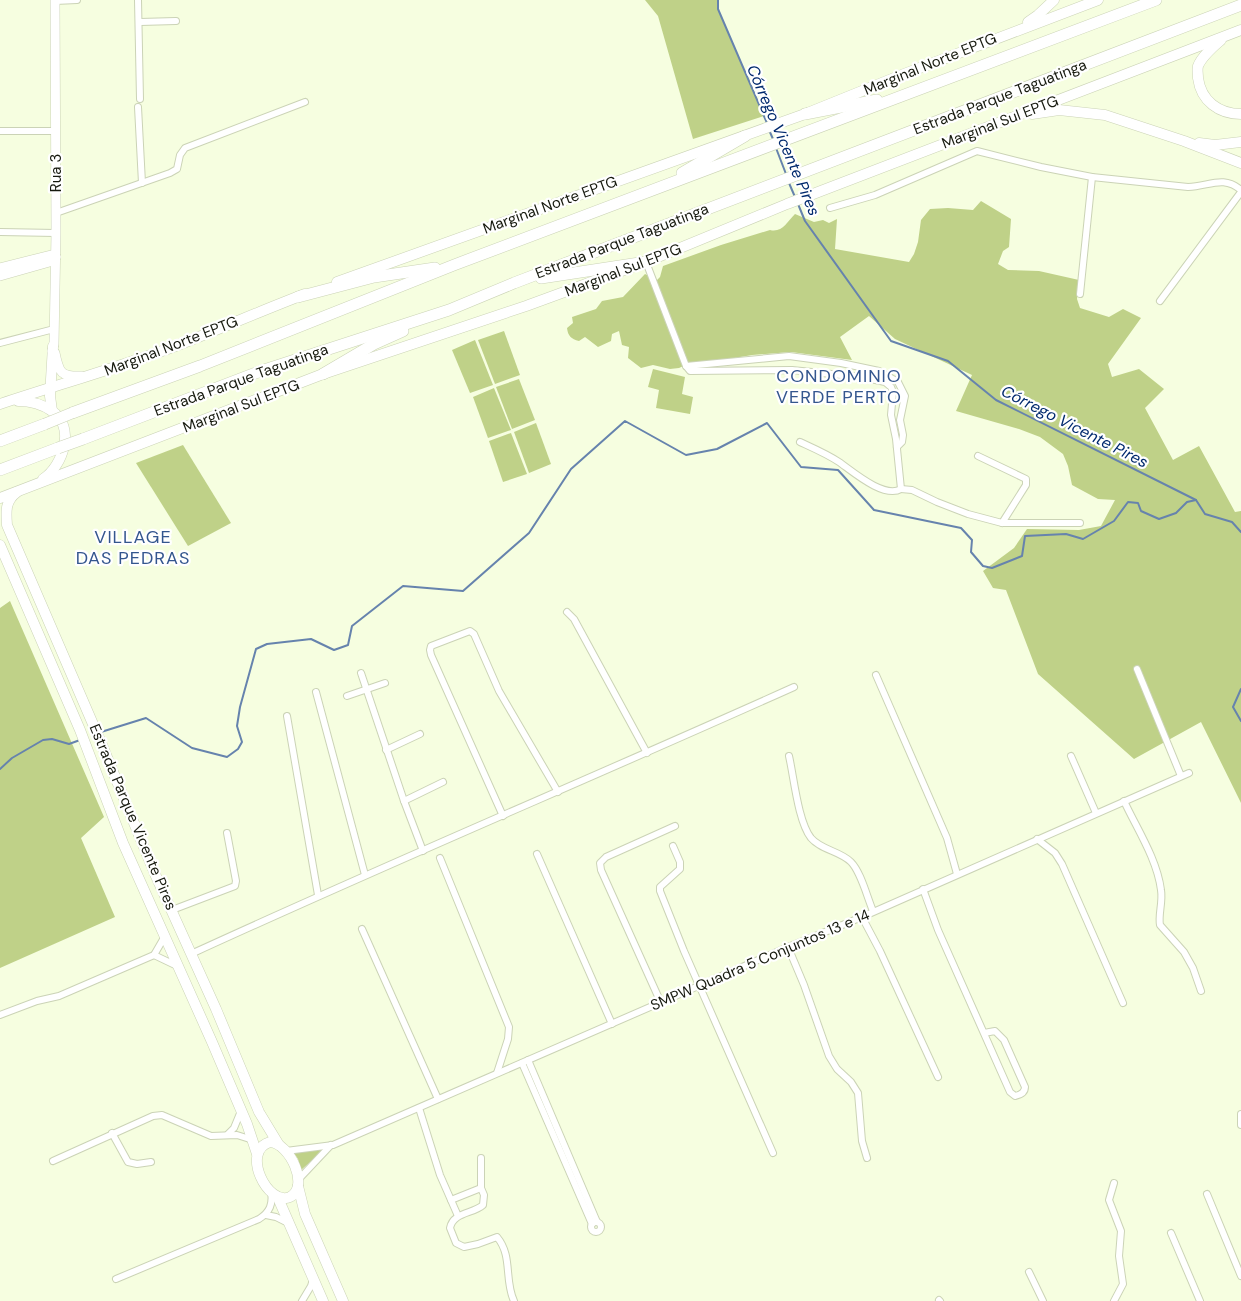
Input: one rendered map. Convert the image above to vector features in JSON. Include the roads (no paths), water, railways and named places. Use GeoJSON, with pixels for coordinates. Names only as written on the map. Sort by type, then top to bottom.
{"type":"FeatureCollection","features":[{"type":"Feature","properties":{"kind":"highway","name":"Estrada Parque Taguatinga"},"geometry":{"type":"LineString","coordinates":[[0,441],[200,366],[454,265],[1156,0]]}},
{"type":"Feature","properties":{"kind":"highway","name":"Estrada Parque Taguatinga"},"geometry":{"type":"LineString","coordinates":[[0,470],[261,371],[449,310],[514,283],[1241,5]]}},
{"type":"Feature","properties":{"kind":"highway"},"geometry":{"type":"LineString","coordinates":[[805,114],[911,93]]}},
{"type":"Feature","properties":{"kind":"highway"},"geometry":{"type":"LineString","coordinates":[[638,196],[693,167],[744,136]]}},
{"type":"Feature","properties":{"kind":"highway"},"geometry":{"type":"LineString","coordinates":[[514,283],[646,262]]}},
{"type":"Feature","properties":{"kind":"highway"},"geometry":{"type":"LineString","coordinates":[[298,296],[374,277],[454,265]]}},
{"type":"Feature","properties":{"kind":"highway"},"geometry":{"type":"LineString","coordinates":[[323,374],[374,344],[449,310]]}},
{"type":"Feature","properties":{"kind":"main road","name":"Rua 3"},"geometry":{"type":"LineString","coordinates":[[53,346],[56,257],[55,0]]}},
{"type":"Feature","properties":{"kind":"main road"},"geometry":{"type":"LineString","coordinates":[[1014,31],[1038,15],[1054,0]]}},
{"type":"Feature","properties":{"kind":"main road","name":"Marginal Norte EPTG"},"geometry":{"type":"LineString","coordinates":[[4,403],[101,373],[133,360],[180,345],[298,296],[784,122],[1014,31],[1098,0]]}},
{"type":"Feature","properties":{"kind":"main road","name":"Marginal Sul EPTG"},"geometry":{"type":"LineString","coordinates":[[0,498],[93,464],[323,374],[526,306],[646,262],[787,204],[1241,30]]}},
{"type":"Feature","properties":{"kind":"main road"},"geometry":{"type":"LineString","coordinates":[[1226,36],[1202,59],[1198,66],[1199,82],[1206,100],[1215,108],[1227,113],[1241,114]]}},
{"type":"Feature","properties":{"kind":"main road"},"geometry":{"type":"LineString","coordinates":[[1011,117],[1059,110],[1105,115],[1184,141],[1241,163]]}},
{"type":"Feature","properties":{"kind":"main road"},"geometry":{"type":"LineString","coordinates":[[1184,141],[1215,145],[1241,142]]}},
{"type":"Feature","properties":{"kind":"main road"},"geometry":{"type":"LineString","coordinates":[[0,268],[51,255],[56,257],[53,261],[0,276]]}},
{"type":"Feature","properties":{"kind":"main road"},"geometry":{"type":"LineString","coordinates":[[53,346],[57,366],[66,375],[83,376],[101,373]]}},
{"type":"Feature","properties":{"kind":"main road"},"geometry":{"type":"LineString","coordinates":[[52,411],[50,389],[53,346]]}},
{"type":"Feature","properties":{"kind":"main road"},"geometry":{"type":"LineString","coordinates":[[24,397],[40,388],[46,381],[53,346]]}},
{"type":"Feature","properties":{"kind":"main road"},"geometry":{"type":"LineString","coordinates":[[4,403],[27,401],[40,405],[52,411],[61,421],[65,444],[62,456],[57,466],[48,476],[33,486]]}},
{"type":"Feature","properties":{"kind":"main road","name":"Estrada Parque Vicente Pires"},"geometry":{"type":"LineString","coordinates":[[21,490],[12,496],[8,502],[6,508],[7,525],[259,1112],[282,1148]]}},
{"type":"Feature","properties":{"kind":"main road","name":"Estrada Parque Vicente Pires"},"geometry":{"type":"LineString","coordinates":[[0,545],[80,730],[123,843],[180,968],[241,1110],[257,1154]]}},
{"type":"Feature","properties":{"kind":"main road"},"geometry":{"type":"LineString","coordinates":[[132,861],[143,853],[148,857]]}},
{"type":"Feature","properties":{"kind":"main road"},"geometry":{"type":"LineString","coordinates":[[323,1301],[292,1228],[274,1195],[264,1184],[259,1174],[257,1154],[265,1144],[274,1142],[282,1148],[293,1162],[305,1214],[343,1301]]}},
{"type":"Feature","properties":{"kind":"main road"},"geometry":{"type":"LineString","coordinates":[[274,1195],[281,1199],[292,1196],[298,1183]]}},
{"type":"Feature","properties":{"kind":"street"},"geometry":{"type":"LineString","coordinates":[[55,0],[77,0]]}},
{"type":"Feature","properties":{"kind":"street"},"geometry":{"type":"LineString","coordinates":[[138,0],[140,22],[140,99]]}},
{"type":"Feature","properties":{"kind":"street"},"geometry":{"type":"LineString","coordinates":[[140,22],[176,21]]}},
{"type":"Feature","properties":{"kind":"street"},"geometry":{"type":"LineString","coordinates":[[56,213],[170,174],[177,170],[180,155],[185,148],[305,102]]}},
{"type":"Feature","properties":{"kind":"street"},"geometry":{"type":"LineString","coordinates":[[138,107],[142,183]]}},
{"type":"Feature","properties":{"kind":"street"},"geometry":{"type":"LineString","coordinates":[[0,131],[56,131]]}},
{"type":"Feature","properties":{"kind":"street"},"geometry":{"type":"LineString","coordinates":[[830,208],[875,195],[977,151],[1092,177],[1188,187],[1227,182],[1233,183],[1241,191],[1160,301]]}},
{"type":"Feature","properties":{"kind":"street"},"geometry":{"type":"LineString","coordinates":[[1080,294],[1092,177]]}},
{"type":"Feature","properties":{"kind":"street"},"geometry":{"type":"LineString","coordinates":[[0,232],[56,233]]}},
{"type":"Feature","properties":{"kind":"street"},"geometry":{"type":"LineString","coordinates":[[646,262],[688,370],[695,372],[792,370],[861,377],[885,382],[891,386],[893,392],[891,416],[901,489]]}},
{"type":"Feature","properties":{"kind":"street"},"geometry":{"type":"LineString","coordinates":[[0,343],[54,329]]}},
{"type":"Feature","properties":{"kind":"street"},"geometry":{"type":"LineString","coordinates":[[686,366],[789,356],[841,362],[879,371],[898,382],[905,396],[900,420],[903,434],[902,442],[896,447]]}},
{"type":"Feature","properties":{"kind":"street"},"geometry":{"type":"LineString","coordinates":[[800,442],[838,461],[872,484],[893,491],[901,489],[912,490],[936,502],[968,514],[1002,523],[1080,523]]}},
{"type":"Feature","properties":{"kind":"street"},"geometry":{"type":"LineString","coordinates":[[978,456],[1026,479],[1026,485],[1002,523]]}},
{"type":"Feature","properties":{"kind":"street"},"geometry":{"type":"LineString","coordinates":[[567,612],[574,620],[647,753]]}},
{"type":"Feature","properties":{"kind":"street"},"geometry":{"type":"LineString","coordinates":[[503,816],[431,654],[431,646],[464,632],[470,631],[474,634],[499,691],[558,792]]}},
{"type":"Feature","properties":{"kind":"street"},"geometry":{"type":"LineString","coordinates":[[1137,669],[1181,776]]}},
{"type":"Feature","properties":{"kind":"street"},"geometry":{"type":"LineString","coordinates":[[361,673],[386,750],[423,850]]}},
{"type":"Feature","properties":{"kind":"street"},"geometry":{"type":"LineString","coordinates":[[876,675],[947,838],[957,874]]}},
{"type":"Feature","properties":{"kind":"street"},"geometry":{"type":"LineString","coordinates":[[347,696],[385,684]]}},
{"type":"Feature","properties":{"kind":"street"},"geometry":{"type":"LineString","coordinates":[[191,954],[318,895],[558,792],[794,687]]}},
{"type":"Feature","properties":{"kind":"street"},"geometry":{"type":"LineString","coordinates":[[316,692],[365,875]]}},
{"type":"Feature","properties":{"kind":"street"},"geometry":{"type":"LineString","coordinates":[[287,716],[318,895]]}},
{"type":"Feature","properties":{"kind":"street"},"geometry":{"type":"LineString","coordinates":[[386,750],[420,734]]}},
{"type":"Feature","properties":{"kind":"street"},"geometry":{"type":"LineString","coordinates":[[789,756],[800,808],[809,834],[818,844],[852,863],[873,911]]}},
{"type":"Feature","properties":{"kind":"street"},"geometry":{"type":"LineString","coordinates":[[1071,756],[1096,813]]}},
{"type":"Feature","properties":{"kind":"street","name":"SMPW Quadra 5 Conjuntos 13 e 14"},"geometry":{"type":"LineString","coordinates":[[282,1148],[331,1145],[788,947],[862,917],[1189,772]]}},
{"type":"Feature","properties":{"kind":"street"},"geometry":{"type":"LineString","coordinates":[[404,801],[443,782]]}},
{"type":"Feature","properties":{"kind":"street"},"geometry":{"type":"LineString","coordinates":[[1124,801],[1152,862],[1159,882],[1162,898],[1160,925],[1184,952],[1201,991]]}},
{"type":"Feature","properties":{"kind":"street"},"geometry":{"type":"LineString","coordinates":[[661,1003],[601,870],[600,863],[606,857],[674,826]]}},
{"type":"Feature","properties":{"kind":"street"},"geometry":{"type":"LineString","coordinates":[[172,910],[235,886],[236,881],[228,833]]}},
{"type":"Feature","properties":{"kind":"street"},"geometry":{"type":"LineString","coordinates":[[1038,839],[1055,853],[1062,864],[1123,1003]]}},
{"type":"Feature","properties":{"kind":"street"},"geometry":{"type":"LineString","coordinates":[[673,846],[680,862],[680,869],[660,887],[660,892],[773,1153]]}},
{"type":"Feature","properties":{"kind":"street"},"geometry":{"type":"LineString","coordinates":[[537,854],[612,1024]]}},
{"type":"Feature","properties":{"kind":"street"},"geometry":{"type":"LineString","coordinates":[[440,858],[509,1027],[508,1039],[497,1073]]}},
{"type":"Feature","properties":{"kind":"street"},"geometry":{"type":"LineString","coordinates":[[923,889],[938,930],[984,1034],[1010,1092],[1015,1096],[1020,1095],[1024,1092],[1025,1087],[1004,1040],[995,1031],[984,1034]]}},
{"type":"Feature","properties":{"kind":"street"},"geometry":{"type":"LineString","coordinates":[[862,917],[880,951],[938,1077]]}},
{"type":"Feature","properties":{"kind":"street"},"geometry":{"type":"LineString","coordinates":[[362,929],[438,1100]]}},
{"type":"Feature","properties":{"kind":"street"},"geometry":{"type":"LineString","coordinates":[[0,1015],[37,1001],[59,996],[154,954],[165,935]]}},
{"type":"Feature","properties":{"kind":"street"},"geometry":{"type":"LineString","coordinates":[[788,947],[804,985],[829,1056],[837,1069],[856,1087],[862,1141],[867,1158]]}},
{"type":"Feature","properties":{"kind":"street"},"geometry":{"type":"LineString","coordinates":[[154,954],[180,968]]}},
{"type":"Feature","properties":{"kind":"street"},"geometry":{"type":"LineString","coordinates":[[524,1062],[595,1223]]}},
{"type":"Feature","properties":{"kind":"street"},"geometry":{"type":"LineString","coordinates":[[420,1108],[440,1174],[458,1216]]}},
{"type":"Feature","properties":{"kind":"street"},"geometry":{"type":"LineString","coordinates":[[228,1134],[234,1128],[241,1110]]}},
{"type":"Feature","properties":{"kind":"street"},"geometry":{"type":"LineString","coordinates":[[1241,1114],[1241,1125]]}},
{"type":"Feature","properties":{"kind":"street"},"geometry":{"type":"LineString","coordinates":[[53,1161],[112,1133],[157,1115],[172,1119],[198,1132],[211,1136],[228,1134],[253,1140]]}},
{"type":"Feature","properties":{"kind":"street"},"geometry":{"type":"LineString","coordinates":[[112,1133],[128,1162],[137,1164],[151,1162]]}},
{"type":"Feature","properties":{"kind":"street","name":"SMPW Quadra 5 Conjuntos 13 e 14"},"geometry":{"type":"LineString","coordinates":[[298,1183],[331,1145]]}},
{"type":"Feature","properties":{"kind":"street"},"geometry":{"type":"LineString","coordinates":[[481,1158],[483,1205],[476,1210],[458,1216],[452,1221],[450,1228],[456,1243],[460,1246],[468,1247],[497,1237],[502,1242],[507,1257],[508,1287],[514,1301]]}},
{"type":"Feature","properties":{"kind":"street"},"geometry":{"type":"LineString","coordinates":[[1114,1183],[1109,1200],[1121,1231],[1119,1256],[1123,1284],[1114,1301]]}},
{"type":"Feature","properties":{"kind":"street"},"geometry":{"type":"LineString","coordinates":[[451,1200],[481,1188]]}},
{"type":"Feature","properties":{"kind":"street"},"geometry":{"type":"LineString","coordinates":[[1207,1194],[1241,1276]]}},
{"type":"Feature","properties":{"kind":"street"},"geometry":{"type":"LineString","coordinates":[[266,1215],[274,1195]]}},
{"type":"Feature","properties":{"kind":"street"},"geometry":{"type":"LineString","coordinates":[[116,1279],[266,1215],[285,1221],[292,1228]]}},
{"type":"Feature","properties":{"kind":"street"},"geometry":{"type":"LineString","coordinates":[[1171,1233],[1200,1301]]}},
{"type":"Feature","properties":{"kind":"street"},"geometry":{"type":"LineString","coordinates":[[1029,1272],[1043,1301]]}},
{"type":"Feature","properties":{"kind":"street"},"geometry":{"type":"LineString","coordinates":[[302,1301],[311,1286],[313,1278]]}},
{"type":"Feature","properties":{"kind":"waterway","name":"Córrego Vicente Pires"},"geometry":{"type":"LineString","coordinates":[[718,0],[718,9],[767,123]]}},
{"type":"Feature","properties":{"kind":"waterway","name":"Córrego Vicente Pires"},"geometry":{"type":"LineString","coordinates":[[769,130],[773,139]]}},
{"type":"Feature","properties":{"kind":"waterway","name":"Córrego Vicente Pires"},"geometry":{"type":"LineString","coordinates":[[776,148],[786,174]]}},
{"type":"Feature","properties":{"kind":"waterway","name":"Córrego Vicente Pires"},"geometry":{"type":"LineString","coordinates":[[789,183],[795,197]]}},
{"type":"Feature","properties":{"kind":"waterway","name":"Córrego Vicente Pires"},"geometry":{"type":"LineString","coordinates":[[798,204],[805,221],[891,341],[948,361],[996,400],[1196,500],[1205,514],[1232,522],[1241,532]]}},
{"type":"Feature","properties":{"kind":"waterway"},"geometry":{"type":"LineString","coordinates":[[101,732],[146,718],[192,748],[227,757],[238,749],[242,742],[237,726],[240,707],[256,649],[267,644],[311,639],[334,650],[348,645],[352,626],[403,586],[463,591],[529,533],[571,469],[625,421],[686,455],[717,449],[767,423],[801,467],[838,470],[874,510],[961,528],[972,540],[971,552],[983,566],[992,568],[1022,556],[1025,536],[1066,534],[1083,539],[1114,521],[1128,502],[1138,503],[1141,511],[1159,519],[1176,513],[1187,502],[1196,500]]}},
{"type":"Feature","properties":{"kind":"waterway","name":"Córrego Vicente Pires"},"geometry":{"type":"LineString","coordinates":[[1241,689],[1233,707],[1241,721]]}},
{"type":"Feature","properties":{"kind":"waterway"},"geometry":{"type":"LineString","coordinates":[[0,769],[12,758],[43,740],[52,739],[69,744],[80,740]]}},
{"type":"Feature","properties":{"kind":"district","name":"CONDOMINIO VERDE PERTO"},"geometry":{"type":"Point","coordinates":[839,386]}},
{"type":"Feature","properties":{"kind":"district","name":"VILLAGE DAS PEDRAS"},"geometry":{"type":"Point","coordinates":[133,547]}}]}
